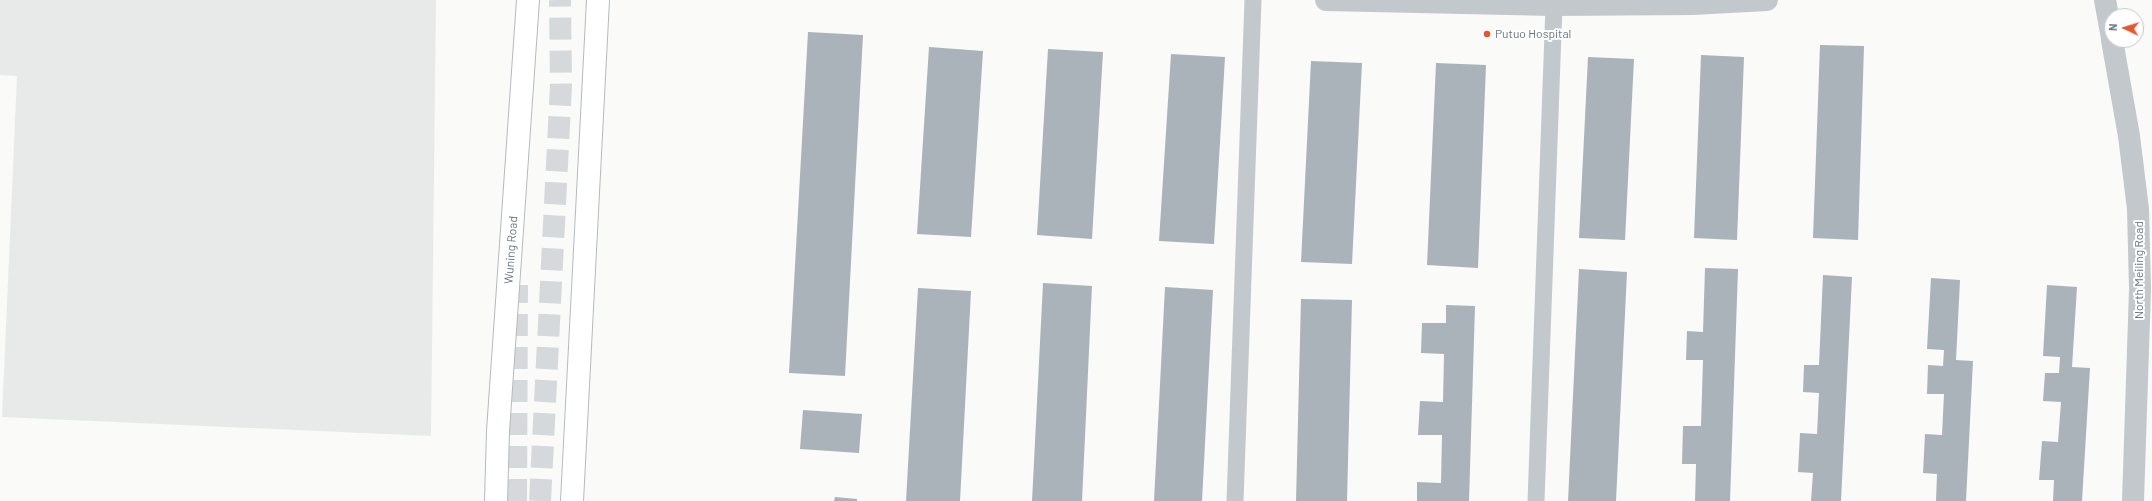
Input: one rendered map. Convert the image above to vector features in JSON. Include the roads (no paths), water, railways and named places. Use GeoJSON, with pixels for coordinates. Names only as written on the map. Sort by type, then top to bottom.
{"type":"FeatureCollection","features":[{"type":"Feature","properties":{"kind":"main road","name":"Wuning Road"},"geometry":{"type":"LineString","coordinates":[[496,501],[498,423],[528,0]]}},
{"type":"Feature","properties":{"kind":"main road"},"geometry":{"type":"LineString","coordinates":[[572,501],[598,0]]}},
{"type":"Feature","properties":{"kind":"street"},"geometry":{"type":"LineString","coordinates":[[1326,0],[1554,5],[1692,4],[1766,0]]}},
{"type":"Feature","properties":{"kind":"street","name":"North Meiling Road"},"geometry":{"type":"LineString","coordinates":[[2114,48],[2130,136],[2138,209],[2140,289],[2133,501]]}},
{"type":"Feature","properties":{"kind":"lane"},"geometry":{"type":"LineString","coordinates":[[1235,501],[1252,0]]}},
{"type":"Feature","properties":{"kind":"lane"},"geometry":{"type":"LineString","coordinates":[[1536,501],[1554,5]]}},
{"type":"Feature","properties":{"kind":"tunnel"},"geometry":{"type":"LineString","coordinates":[[540,501],[561,85],[560,0]]}},
{"type":"Feature","properties":{"kind":"tunnel"},"geometry":{"type":"LineString","coordinates":[[516,501],[517,285]]}},
{"type":"Feature","properties":{"kind":"place","name":"Putuo Hospital"},"geometry":{"type":"Point","coordinates":[1487,34]}}]}
